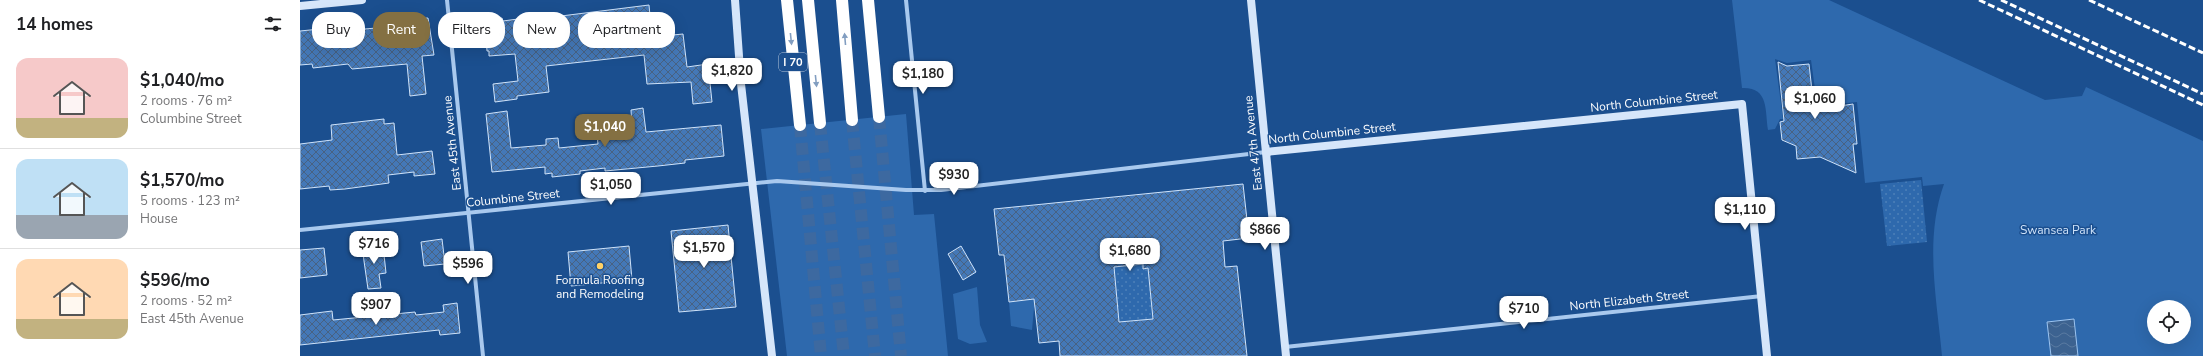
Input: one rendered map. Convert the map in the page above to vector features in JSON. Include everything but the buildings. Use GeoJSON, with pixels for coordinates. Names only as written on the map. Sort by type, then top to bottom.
{"type":"FeatureCollection","features":[{"type":"Feature","properties":{"kind":"highway","name":"I 70"},"geometry":{"type":"LineString","coordinates":[[787,0],[800,125]]}},
{"type":"Feature","properties":{"kind":"highway"},"geometry":{"type":"LineString","coordinates":[[808,0],[820,123]]}},
{"type":"Feature","properties":{"kind":"highway"},"geometry":{"type":"LineString","coordinates":[[842,0],[852,120]]}},
{"type":"Feature","properties":{"kind":"highway"},"geometry":{"type":"LineString","coordinates":[[868,0],[878,117]]}},
{"type":"Feature","properties":{"kind":"street"},"geometry":{"type":"LineString","coordinates":[[300,6],[362,0]]}},
{"type":"Feature","properties":{"kind":"street","name":"East 45th Avenue"},"geometry":{"type":"LineString","coordinates":[[447,0],[484,356]]}},
{"type":"Feature","properties":{"kind":"street"},"geometry":{"type":"LineString","coordinates":[[735,0],[752,182],[772,356]]}},
{"type":"Feature","properties":{"kind":"street"},"geometry":{"type":"LineString","coordinates":[[752,182],[786,180],[924,190],[906,0]]}},
{"type":"Feature","properties":{"kind":"street","name":"East 47th Avenue"},"geometry":{"type":"LineString","coordinates":[[1251,0],[1286,356]]}},
{"type":"Feature","properties":{"kind":"street","name":"North Columbine Street"},"geometry":{"type":"LineString","coordinates":[[924,190],[1266,152],[1742,104],[1762,296]]}},
{"type":"Feature","properties":{"kind":"street","name":"Columbine Street"},"geometry":{"type":"LineString","coordinates":[[300,230],[752,182]]}},
{"type":"Feature","properties":{"kind":"street"},"geometry":{"type":"LineString","coordinates":[[1762,296],[1768,356]]}},
{"type":"Feature","properties":{"kind":"street","name":"North Elizabeth Street"},"geometry":{"type":"LineString","coordinates":[[1285,347],[1762,296]]}},
{"type":"Feature","properties":{"kind":"green space","name":"Swansea Park"},"geometry":{"type":"Polygon","coordinates":[[[1732,0],[1829,0],[2045,100],[2082,96],[2086,87],[2203,141],[2203,356],[1942,356],[1935,291],[1933,248],[1938,205],[1944,184],[1923,186],[1922,177],[1865,183],[1857,102],[1836,104],[1835,96],[1815,89],[1811,60],[1787,63],[1775,59],[1783,119],[1780,119],[1775,129],[1768,130],[1764,101],[1757,91],[1742,88],[1732,0]]]}},
{"type":"Feature","properties":{"kind":"green space"},"geometry":{"type":"Polygon","coordinates":[[[906,114],[914,215],[934,214],[948,356],[787,356],[761,129],[906,114]]]}},
{"type":"Feature","properties":{"kind":"green space"},"geometry":{"type":"Polygon","coordinates":[[[1921,180],[1927,242],[1887,246],[1880,184],[1921,180]]]}},
{"type":"Feature","properties":{"kind":"green space"},"geometry":{"type":"Polygon","coordinates":[[[1143,264],[1143,269],[1148,268],[1153,319],[1119,322],[1114,272],[1107,267],[1143,264]]]}},
{"type":"Feature","properties":{"kind":"green space"},"geometry":{"type":"Polygon","coordinates":[[[977,287],[980,325],[987,342],[970,344],[958,339],[953,294],[977,287]]]}},
{"type":"Feature","properties":{"kind":"green space"},"geometry":{"type":"Polygon","coordinates":[[[1038,299],[1034,308],[1032,330],[1011,326],[1009,302],[1038,299]]]}},
{"type":"Feature","properties":{"kind":"water"},"geometry":{"type":"Polygon","coordinates":[[[2074,319],[2078,356],[2051,356],[2047,322],[2074,319]]]}},
{"type":"Feature","properties":{"kind":"tunnel"},"geometry":{"type":"LineString","coordinates":[[879,117],[901,356]]}},
{"type":"Feature","properties":{"kind":"tunnel"},"geometry":{"type":"LineString","coordinates":[[852,120],[875,356]]}},
{"type":"Feature","properties":{"kind":"tunnel"},"geometry":{"type":"LineString","coordinates":[[820,123],[844,356]]}},
{"type":"Feature","properties":{"kind":"tunnel"},"geometry":{"type":"LineString","coordinates":[[800,125],[821,356]]}},
{"type":"Feature","properties":{"kind":"railway"},"geometry":{"type":"LineString","coordinates":[[1979,0],[2203,105]]}},
{"type":"Feature","properties":{"kind":"railway"},"geometry":{"type":"LineString","coordinates":[[2001,0],[2203,94]]}},
{"type":"Feature","properties":{"kind":"railway"},"geometry":{"type":"LineString","coordinates":[[2089,0],[2203,53]]}},
{"type":"Feature","properties":{"kind":"place","name":"Formula Roofing and Remodeling"},"geometry":{"type":"Point","coordinates":[600,266]}}]}
